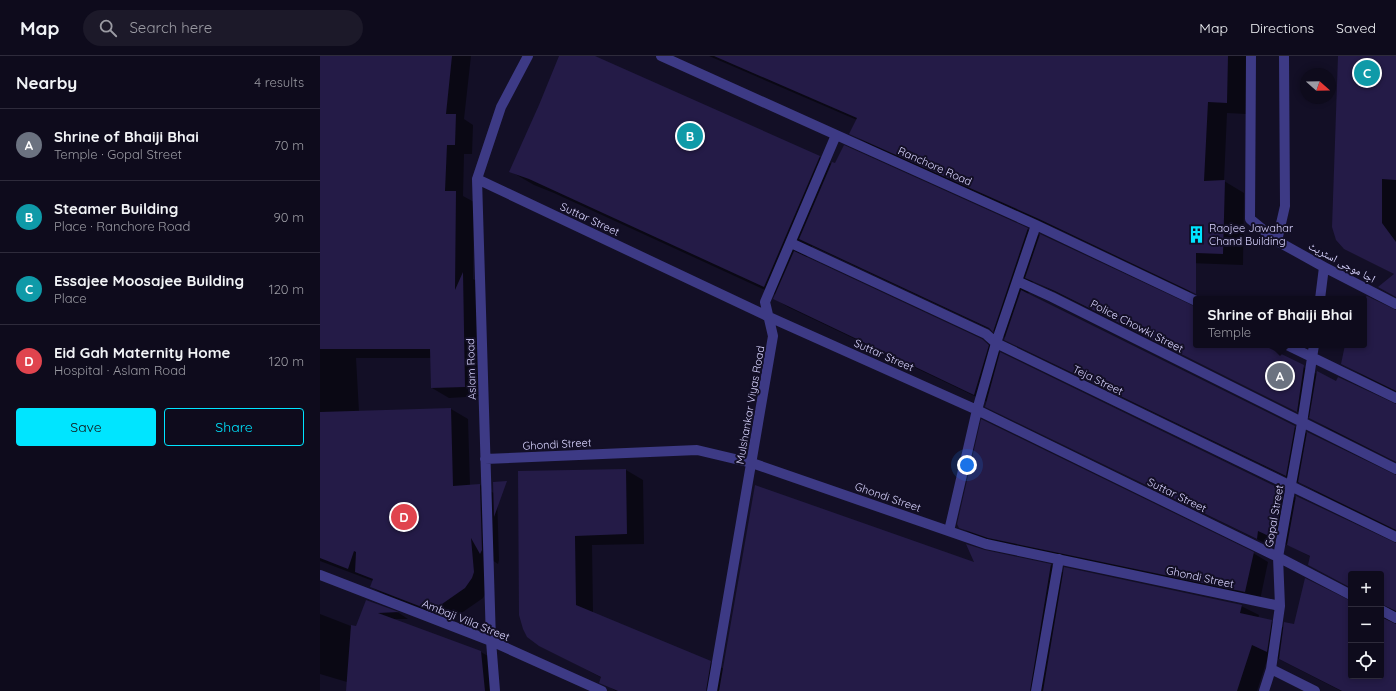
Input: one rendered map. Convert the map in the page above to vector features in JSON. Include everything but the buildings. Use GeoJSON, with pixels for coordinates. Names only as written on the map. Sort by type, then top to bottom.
{"type":"FeatureCollection","features":[{"type":"Feature","properties":{"kind":"street","name":"Aslam Road"},"geometry":{"type":"LineString","coordinates":[[495,691],[491,641],[477,179],[501,107],[528,56]]}},
{"type":"Feature","properties":{"kind":"street","name":"Ranchore Road"},"geometry":{"type":"LineString","coordinates":[[661,56],[1036,225],[1193,301]]}},
{"type":"Feature","properties":{"kind":"street","name":"اجا موجی اسٹریٹ"},"geometry":{"type":"LineString","coordinates":[[1251,56],[1250,219],[1277,241],[1396,304]]}},
{"type":"Feature","properties":{"kind":"street"},"geometry":{"type":"LineString","coordinates":[[1277,241],[1285,206],[1284,56]]}},
{"type":"Feature","properties":{"kind":"street","name":"Mulshankar Viyas Road"},"geometry":{"type":"LineString","coordinates":[[712,691],[773,336],[767,316],[765,302],[836,135]]}},
{"type":"Feature","properties":{"kind":"street","name":"Suttar Street"},"geometry":{"type":"LineString","coordinates":[[477,179],[767,316],[977,410],[1278,557],[1348,593]]}},
{"type":"Feature","properties":{"kind":"street"},"geometry":{"type":"LineString","coordinates":[[949,531],[977,410],[996,343],[1036,225]]}},
{"type":"Feature","properties":{"kind":"street","name":"Teja Street"},"geometry":{"type":"LineString","coordinates":[[791,243],[986,334],[996,343],[1396,538]]}},
{"type":"Feature","properties":{"kind":"street"},"geometry":{"type":"LineString","coordinates":[[1320,296],[1324,267]]}},
{"type":"Feature","properties":{"kind":"street","name":"Police Chowki Street"},"geometry":{"type":"LineString","coordinates":[[1017,281],[1396,469]]}},
{"type":"Feature","properties":{"kind":"street"},"geometry":{"type":"LineString","coordinates":[[1294,348],[1396,398]]}},
{"type":"Feature","properties":{"kind":"street","name":"Gopal Street"},"geometry":{"type":"LineString","coordinates":[[1264,691],[1271,668],[1280,606],[1278,557],[1314,348]]}},
{"type":"Feature","properties":{"kind":"street","name":"Ghondi Street"},"geometry":{"type":"LineString","coordinates":[[486,460],[697,450],[752,462],[986,544],[1280,606]]}},
{"type":"Feature","properties":{"kind":"street"},"geometry":{"type":"LineString","coordinates":[[1036,691],[1059,560]]}},
{"type":"Feature","properties":{"kind":"street","name":"Ambaji Villa Street"},"geometry":{"type":"LineString","coordinates":[[320,575],[491,641],[602,691]]}},
{"type":"Feature","properties":{"kind":"street"},"geometry":{"type":"LineString","coordinates":[[1384,612],[1396,618]]}},
{"type":"Feature","properties":{"kind":"street"},"geometry":{"type":"LineString","coordinates":[[1271,668],[1315,691]]}},
{"type":"Feature","properties":{"kind":"place","name":"Essajee Moosajee Building"},"geometry":{"type":"Point","coordinates":[1367,73]}},
{"type":"Feature","properties":{"kind":"place","name":"Steamer Building"},"geometry":{"type":"Point","coordinates":[690,136]}},
{"type":"Feature","properties":{"kind":"place","name":"Raojee Jawahar Chand Building"},"geometry":{"type":"Point","coordinates":[1196,234]}},
{"type":"Feature","properties":{"kind":"place","name":"Shrine of Bhaiji Bhai"},"geometry":{"type":"Point","coordinates":[1280,376]}},
{"type":"Feature","properties":{"kind":"place","name":"Eid Gah Maternity Home"},"geometry":{"type":"Point","coordinates":[404,517]}}]}
